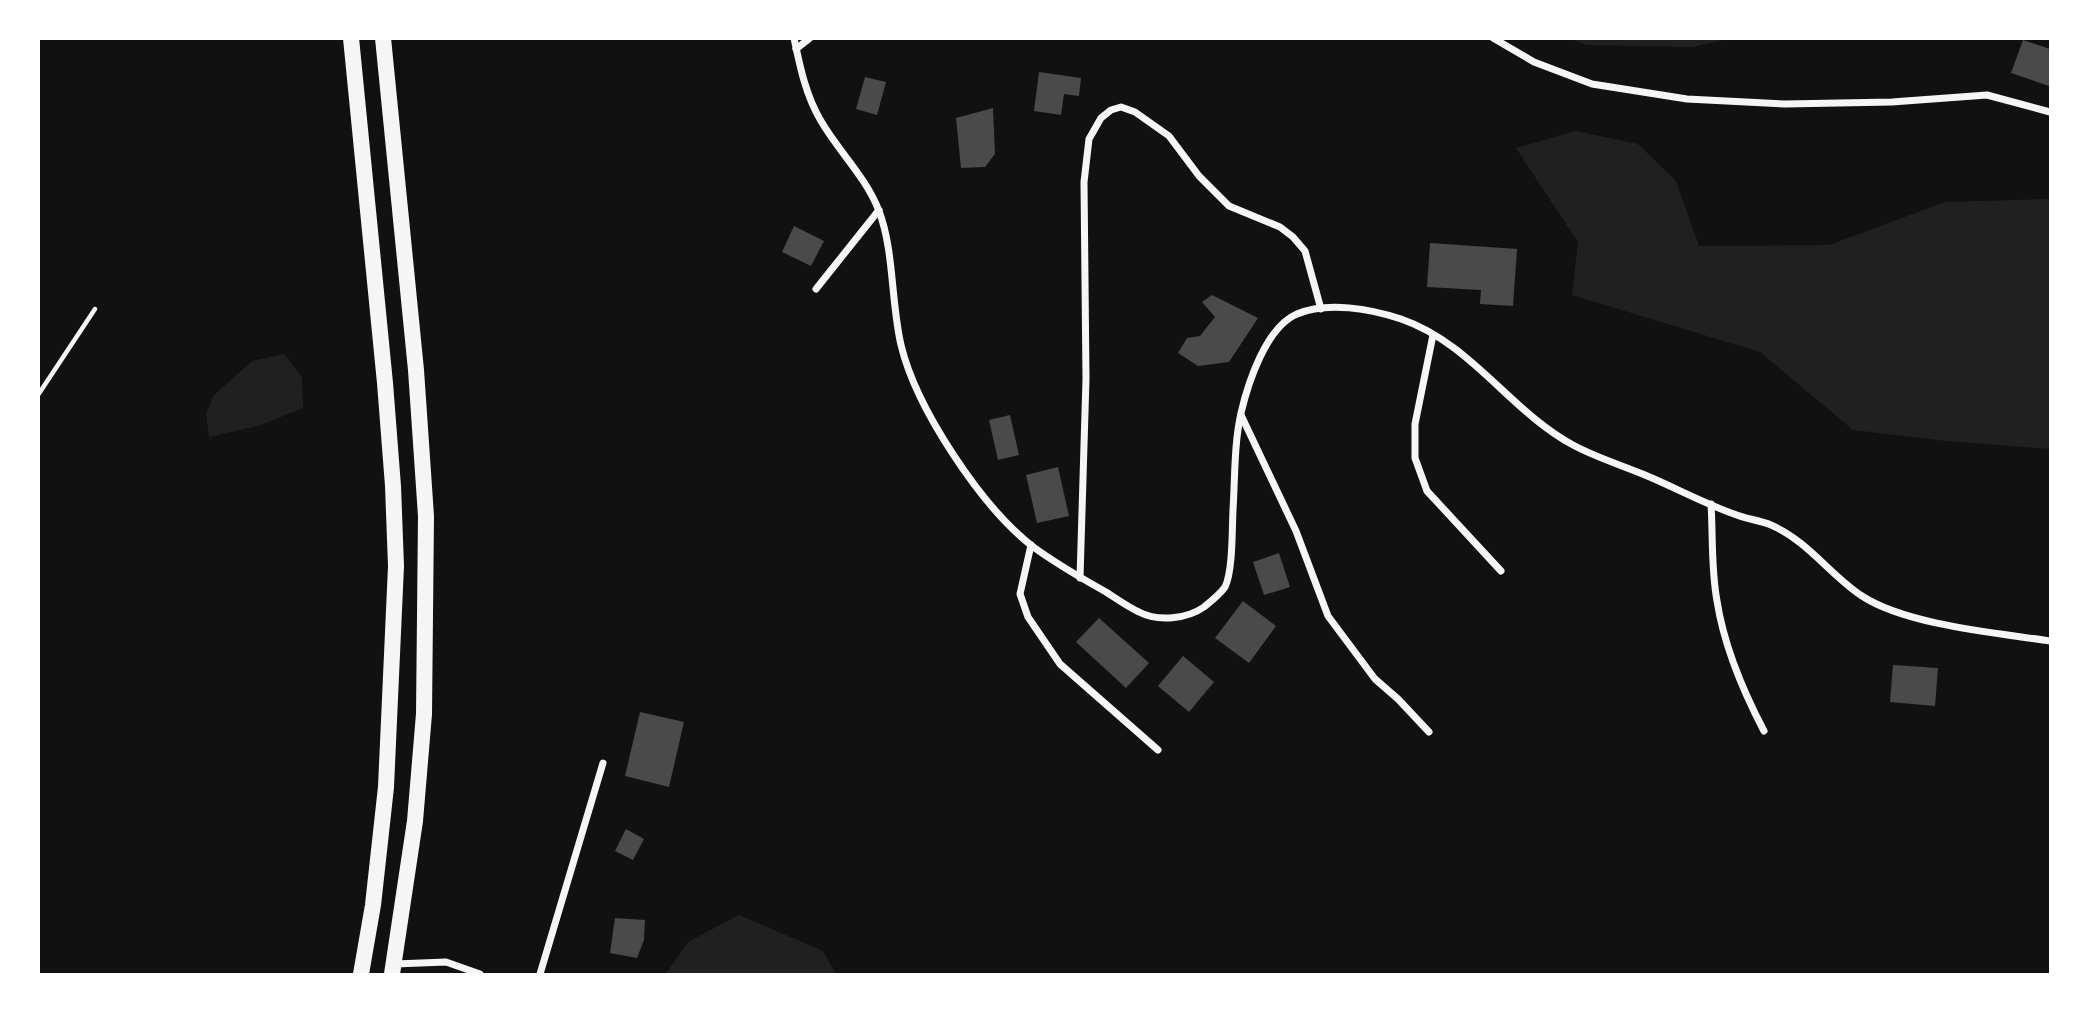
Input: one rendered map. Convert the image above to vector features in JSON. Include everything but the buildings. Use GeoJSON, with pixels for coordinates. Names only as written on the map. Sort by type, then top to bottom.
{"type":"FeatureCollection","features":[{"type":"Feature","properties":{"kind":"highway"},"geometry":{"type":"LineString","coordinates":[[351,38],[385,383],[396,566],[386,787],[373,905],[360,975]]}},
{"type":"Feature","properties":{"kind":"highway"},"geometry":{"type":"LineString","coordinates":[[383,38],[416,370],[426,516],[424,714],[415,821],[393,969]]}},
{"type":"Feature","properties":{"kind":"street"},"geometry":{"type":"LineString","coordinates":[[794,38],[809,97],[819,118],[858,172],[879,210],[886,234],[900,342],[918,394],[934,423],[973,483],[1006,523],[1031,545],[1080,578],[1145,616],[1181,618],[1203,608],[1225,587],[1230,561],[1241,415],[1257,363],[1275,331],[1294,315],[1321,309],[1350,307],[1404,320],[1449,343],[1530,415],[1572,444],[1734,514],[1772,525],[1804,544],[1844,583],[1865,599],[1930,621],[2050,641]]}},
{"type":"Feature","properties":{"kind":"street"},"geometry":{"type":"LineString","coordinates":[[796,49],[810,38]]}},
{"type":"Feature","properties":{"kind":"street"},"geometry":{"type":"LineString","coordinates":[[1493,38],[1534,62],[1592,84],[1687,99],[1785,104],[1892,102],[1987,95],[2050,112]]}},
{"type":"Feature","properties":{"kind":"street"},"geometry":{"type":"LineString","coordinates":[[1080,578],[1086,379],[1084,183],[1089,139],[1101,118],[1111,110],[1121,107],[1135,112],[1169,136],[1199,176],[1229,206],[1280,227],[1293,237],[1305,251],[1321,309]]}},
{"type":"Feature","properties":{"kind":"street"},"geometry":{"type":"LineString","coordinates":[[817,289],[879,210]]}},
{"type":"Feature","properties":{"kind":"street"},"geometry":{"type":"LineString","coordinates":[[1433,335],[1415,424],[1415,458],[1427,491],[1501,571]]}},
{"type":"Feature","properties":{"kind":"street"},"geometry":{"type":"LineString","coordinates":[[1241,415],[1296,531],[1328,616],[1375,679],[1429,732]]}},
{"type":"Feature","properties":{"kind":"street"},"geometry":{"type":"LineString","coordinates":[[1712,504],[1716,598],[1723,629],[1746,697],[1765,732]]}},
{"type":"Feature","properties":{"kind":"street"},"geometry":{"type":"LineString","coordinates":[[1031,545],[1020,594],[1028,617],[1060,664],[1158,750]]}},
{"type":"Feature","properties":{"kind":"street"},"geometry":{"type":"LineString","coordinates":[[540,975],[603,763]]}},
{"type":"Feature","properties":{"kind":"street"},"geometry":{"type":"LineString","coordinates":[[393,969],[446,962],[480,975]]}},
{"type":"Feature","properties":{"kind":"lane"},"geometry":{"type":"LineString","coordinates":[[38,396],[95,309]]}},
{"type":"Feature","properties":{"kind":"shaded area"},"geometry":{"type":"Polygon","coordinates":[[[1572,39],[1728,39],[1692,47],[1586,45],[1572,39]]]}},
{"type":"Feature","properties":{"kind":"shaded area"},"geometry":{"type":"Polygon","coordinates":[[[1576,131],[1638,144],[1676,181],[1699,246],[1829,245],[1945,202],[2050,199],[2050,449],[1853,430],[1760,352],[1572,295],[1578,242],[1516,148],[1576,131]]]}},
{"type":"Feature","properties":{"kind":"shaded area"},"geometry":{"type":"Polygon","coordinates":[[[284,354],[302,377],[303,408],[261,425],[209,437],[206,413],[214,395],[252,361],[284,354]]]}},
{"type":"Feature","properties":{"kind":"shaded area"},"geometry":{"type":"Polygon","coordinates":[[[739,915],[823,951],[836,974],[666,974],[688,942],[739,915]]]}}]}
